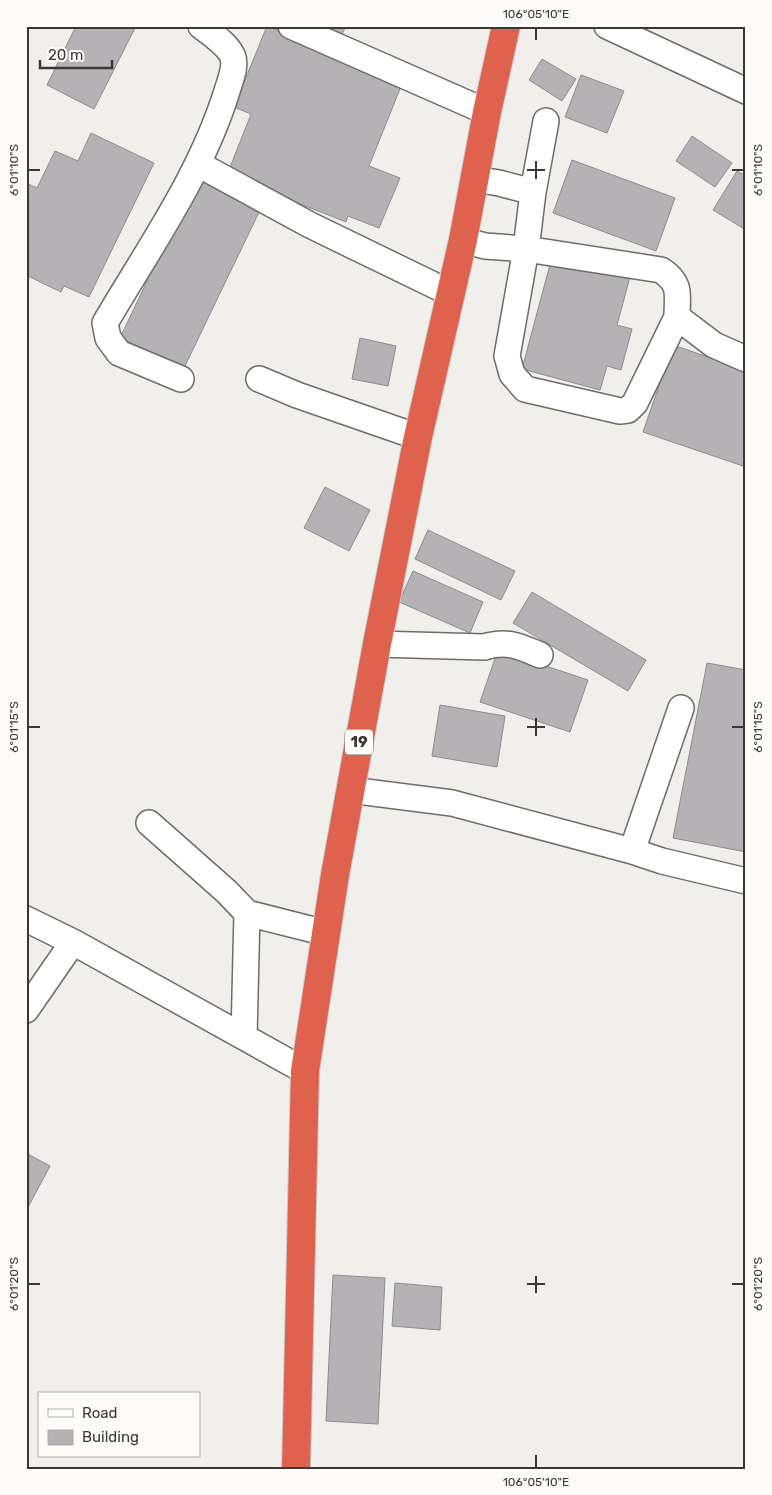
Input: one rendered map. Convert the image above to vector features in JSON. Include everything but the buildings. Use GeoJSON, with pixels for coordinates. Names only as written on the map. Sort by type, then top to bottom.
{"type":"FeatureCollection","features":[{"type":"Feature","properties":{"kind":"highway","name":"19"},"geometry":{"type":"LineString","coordinates":[[296,1469],[306,1071],[326,933],[377,644],[418,437],[463,240],[486,112],[506,26]]}},
{"type":"Feature","properties":{"kind":"street"},"geometry":{"type":"LineString","coordinates":[[180,379],[119,353],[108,338],[105,323],[198,164],[222,108],[233,72],[232,56],[222,42],[201,26]]}},
{"type":"Feature","properties":{"kind":"street"},"geometry":{"type":"LineString","coordinates":[[291,26],[486,112]]}},
{"type":"Feature","properties":{"kind":"street"},"geometry":{"type":"LineString","coordinates":[[607,26],[746,91]]}},
{"type":"Feature","properties":{"kind":"street"},"geometry":{"type":"LineString","coordinates":[[463,240],[485,246],[526,248],[661,270],[671,277],[677,287],[677,317],[635,403],[628,410],[620,411],[525,389],[512,374],[507,356],[526,248],[533,192],[546,121]]}},
{"type":"Feature","properties":{"kind":"street"},"geometry":{"type":"LineString","coordinates":[[198,164],[310,225],[450,293]]}},
{"type":"Feature","properties":{"kind":"street"},"geometry":{"type":"LineString","coordinates":[[474,179],[533,192]]}},
{"type":"Feature","properties":{"kind":"street"},"geometry":{"type":"LineString","coordinates":[[677,317],[714,345],[746,359]]}},
{"type":"Feature","properties":{"kind":"street"},"geometry":{"type":"LineString","coordinates":[[259,379],[418,437]]}},
{"type":"Feature","properties":{"kind":"street"},"geometry":{"type":"LineString","coordinates":[[377,644],[484,647],[498,642],[515,645],[540,655]]}},
{"type":"Feature","properties":{"kind":"street"},"geometry":{"type":"LineString","coordinates":[[632,851],[680,708]]}},
{"type":"Feature","properties":{"kind":"street"},"geometry":{"type":"LineString","coordinates":[[350,790],[452,803],[632,851],[662,861],[746,881]]}},
{"type":"Feature","properties":{"kind":"street"},"geometry":{"type":"LineString","coordinates":[[149,823],[227,892],[247,913],[326,933]]}},
{"type":"Feature","properties":{"kind":"street"},"geometry":{"type":"LineString","coordinates":[[244,1037],[247,913]]}},
{"type":"Feature","properties":{"kind":"street"},"geometry":{"type":"LineString","coordinates":[[29,927],[72,942],[306,1071]]}},
{"type":"Feature","properties":{"kind":"street"},"geometry":{"type":"LineString","coordinates":[[26,1010],[72,942]]}}]}
